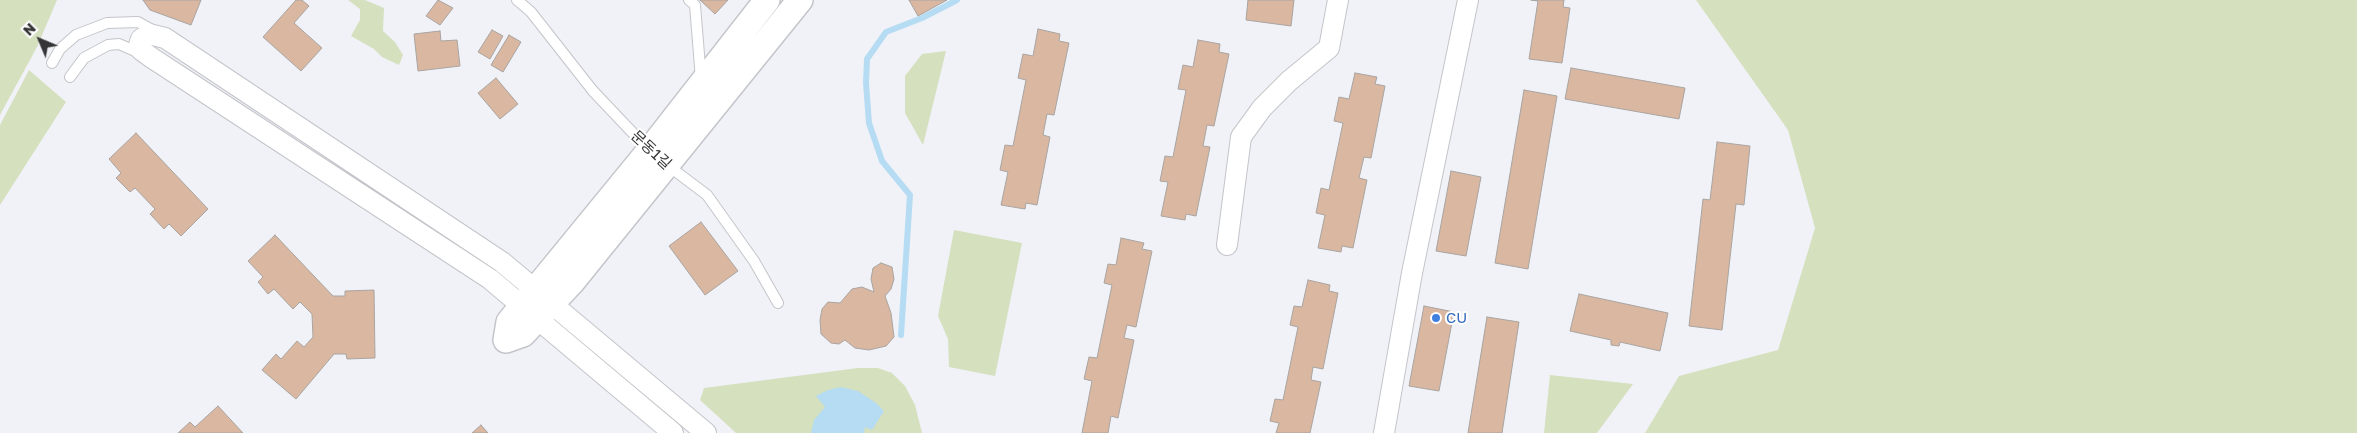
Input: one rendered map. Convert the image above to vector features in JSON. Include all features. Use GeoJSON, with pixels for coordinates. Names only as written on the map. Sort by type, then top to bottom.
{"type":"FeatureCollection","features":[{"type":"Feature","properties":{"kind":"street"},"geometry":{"type":"LineString","coordinates":[[658,158],[701,85],[767,0]]}},
{"type":"Feature","properties":{"kind":"street"},"geometry":{"type":"LineString","coordinates":[[537,305],[658,158],[800,0]]}},
{"type":"Feature","properties":{"kind":"street"},"geometry":{"type":"LineString","coordinates":[[1227,245],[1241,137],[1269,101],[1329,48],[1338,0]]}},
{"type":"Feature","properties":{"kind":"street"},"geometry":{"type":"LineString","coordinates":[[1384,433],[1412,273],[1468,0]]}},
{"type":"Feature","properties":{"kind":"street"},"geometry":{"type":"LineString","coordinates":[[673,433],[537,305],[502,262],[165,38],[149,34],[141,39],[140,50],[490,279],[537,305],[706,433]]}},
{"type":"Feature","properties":{"kind":"lane","name":"문동1길"},"geometry":{"type":"LineString","coordinates":[[517,0],[531,12],[593,91],[658,158],[707,195],[754,261],[778,303]]}},
{"type":"Feature","properties":{"kind":"lane"},"geometry":{"type":"LineString","coordinates":[[689,0],[695,6],[701,85]]}},
{"type":"Feature","properties":{"kind":"lane"},"geometry":{"type":"LineString","coordinates":[[52,63],[60,49],[76,35],[107,23],[138,22],[165,38]]}},
{"type":"Feature","properties":{"kind":"lane"},"geometry":{"type":"LineString","coordinates":[[70,77],[84,58],[108,45],[118,44],[152,58]]}},
{"type":"Feature","properties":{"kind":"green space"},"geometry":{"type":"Polygon","coordinates":[[[0,0],[57,0],[37,47],[0,115],[0,0]]]}},
{"type":"Feature","properties":{"kind":"green space"},"geometry":{"type":"Polygon","coordinates":[[[348,0],[365,0],[384,8],[383,31],[395,42],[403,55],[399,65],[382,57],[374,49],[351,36],[360,20],[360,9],[348,0]]]}},
{"type":"Feature","properties":{"kind":"green space"},"geometry":{"type":"Polygon","coordinates":[[[1696,0],[2357,0],[2357,433],[1645,433],[1679,376],[1778,350],[1815,228],[1788,130],[1696,0]]]}},
{"type":"Feature","properties":{"kind":"green space"},"geometry":{"type":"Polygon","coordinates":[[[946,51],[923,145],[905,113],[905,76],[922,54],[946,51]]]}},
{"type":"Feature","properties":{"kind":"green space"},"geometry":{"type":"Polygon","coordinates":[[[29,70],[66,102],[0,205],[0,125],[29,70]]]}},
{"type":"Feature","properties":{"kind":"green space"},"geometry":{"type":"Polygon","coordinates":[[[954,230],[1022,243],[995,376],[949,367],[948,339],[938,316],[954,230]]]}},
{"type":"Feature","properties":{"kind":"green space"},"geometry":{"type":"Polygon","coordinates":[[[858,368],[878,368],[892,373],[905,386],[915,405],[922,433],[736,433],[700,400],[704,388],[858,368]]]}},
{"type":"Feature","properties":{"kind":"green space"},"geometry":{"type":"Polygon","coordinates":[[[1550,375],[1633,384],[1597,433],[1544,433],[1550,375]]]}},
{"type":"Feature","properties":{"kind":"water"},"geometry":{"type":"Polygon","coordinates":[[[841,387],[858,391],[884,411],[872,430],[865,427],[864,433],[811,433],[814,420],[825,407],[816,396],[828,390],[841,387]]]}},
{"type":"Feature","properties":{"kind":"building"},"geometry":{"type":"Polygon","coordinates":[[[143,0],[201,0],[191,25],[150,10],[143,0]]]}},
{"type":"Feature","properties":{"kind":"building"},"geometry":{"type":"Polygon","coordinates":[[[296,0],[302,0],[309,6],[294,23],[322,48],[301,71],[263,37],[296,0]]]}},
{"type":"Feature","properties":{"kind":"building"},"geometry":{"type":"Polygon","coordinates":[[[438,0],[453,8],[440,25],[426,16],[438,0]]]}},
{"type":"Feature","properties":{"kind":"building"},"geometry":{"type":"Polygon","coordinates":[[[700,0],[728,0],[715,14],[700,0]]]}},
{"type":"Feature","properties":{"kind":"building"},"geometry":{"type":"Polygon","coordinates":[[[909,0],[947,0],[918,16],[909,0]]]}},
{"type":"Feature","properties":{"kind":"building"},"geometry":{"type":"Polygon","coordinates":[[[1248,0],[1294,0],[1291,26],[1246,20],[1248,0]]]}},
{"type":"Feature","properties":{"kind":"building"},"geometry":{"type":"Polygon","coordinates":[[[1531,0],[1564,0],[1563,7],[1570,8],[1562,63],[1529,59],[1538,1],[1531,0]]]}},
{"type":"Feature","properties":{"kind":"building"},"geometry":{"type":"Polygon","coordinates":[[[1038,29],[1060,34],[1059,41],[1069,43],[1054,115],[1047,114],[1043,135],[1050,137],[1037,205],[1026,203],[1025,209],[1001,205],[1008,172],[1000,170],[1005,145],[1013,146],[1026,80],[1018,78],[1023,54],[1033,56],[1038,29]]]}},
{"type":"Feature","properties":{"kind":"building"},"geometry":{"type":"Polygon","coordinates":[[[492,30],[503,36],[490,59],[478,52],[492,30]]]}},
{"type":"Feature","properties":{"kind":"building"},"geometry":{"type":"Polygon","coordinates":[[[440,31],[441,41],[457,40],[460,66],[418,71],[414,34],[440,31]]]}},
{"type":"Feature","properties":{"kind":"building"},"geometry":{"type":"Polygon","coordinates":[[[509,35],[521,42],[503,72],[491,65],[509,35]]]}},
{"type":"Feature","properties":{"kind":"building"},"geometry":{"type":"Polygon","coordinates":[[[1198,40],[1220,44],[1219,52],[1229,54],[1214,126],[1207,125],[1203,146],[1210,147],[1196,216],[1186,214],[1185,220],[1161,216],[1168,182],[1160,181],[1165,156],[1173,157],[1186,90],[1178,89],[1183,65],[1193,67],[1198,40]]]}},
{"type":"Feature","properties":{"kind":"building"},"geometry":{"type":"Polygon","coordinates":[[[1571,68],[1685,88],[1679,119],[1565,99],[1571,68]]]}},
{"type":"Feature","properties":{"kind":"building"},"geometry":{"type":"Polygon","coordinates":[[[1355,73],[1377,77],[1375,84],[1385,86],[1371,158],[1364,157],[1359,178],[1367,180],[1353,248],[1342,246],[1341,252],[1318,248],[1325,215],[1316,213],[1321,188],[1329,190],[1343,123],[1334,121],[1339,97],[1349,99],[1355,73]]]}},
{"type":"Feature","properties":{"kind":"building"},"geometry":{"type":"Polygon","coordinates":[[[496,78],[518,104],[500,119],[478,93],[496,78]]]}},
{"type":"Feature","properties":{"kind":"building"},"geometry":{"type":"Polygon","coordinates":[[[1524,90],[1557,96],[1528,269],[1495,263],[1524,90]]]}},
{"type":"Feature","properties":{"kind":"building"},"geometry":{"type":"Polygon","coordinates":[[[136,133],[208,209],[181,236],[169,224],[164,229],[150,214],[155,209],[135,188],[130,192],[116,178],[121,173],[109,159],[136,133]]]}},
{"type":"Feature","properties":{"kind":"building"},"geometry":{"type":"Polygon","coordinates":[[[1717,142],[1750,146],[1744,205],[1736,204],[1722,330],[1689,326],[1703,199],[1710,200],[1717,142]]]}},
{"type":"Feature","properties":{"kind":"building"},"geometry":{"type":"Polygon","coordinates":[[[1451,171],[1481,177],[1466,256],[1436,251],[1451,171]]]}},
{"type":"Feature","properties":{"kind":"building"},"geometry":{"type":"Polygon","coordinates":[[[701,222],[738,271],[705,295],[669,246],[701,222]]]}},
{"type":"Feature","properties":{"kind":"building"},"geometry":{"type":"Polygon","coordinates":[[[275,235],[333,296],[345,296],[345,291],[374,290],[375,358],[347,359],[346,354],[334,354],[296,399],[262,370],[276,354],[281,359],[297,341],[304,347],[313,337],[312,314],[300,302],[293,309],[274,289],[268,294],[258,282],[263,277],[248,261],[275,235]]]}},
{"type":"Feature","properties":{"kind":"building"},"geometry":{"type":"Polygon","coordinates":[[[1121,238],[1144,243],[1142,249],[1152,251],[1136,327],[1127,325],[1124,338],[1134,340],[1118,418],[1111,416],[1108,433],[1082,433],[1092,381],[1084,379],[1089,357],[1097,358],[1112,285],[1104,283],[1108,264],[1116,265],[1121,238]]]}},
{"type":"Feature","properties":{"kind":"building"},"geometry":{"type":"Polygon","coordinates":[[[881,263],[892,267],[894,279],[891,289],[885,296],[891,313],[894,337],[886,346],[869,350],[855,348],[845,340],[839,344],[831,343],[821,334],[820,320],[822,309],[828,302],[840,303],[852,289],[862,287],[874,292],[871,279],[873,268],[881,263]]]}},
{"type":"Feature","properties":{"kind":"building"},"geometry":{"type":"Polygon","coordinates":[[[1308,280],[1330,285],[1329,291],[1338,293],[1323,369],[1313,367],[1311,380],[1321,382],[1310,433],[1276,433],[1279,423],[1270,421],[1275,399],[1283,400],[1298,327],[1290,325],[1294,306],[1302,307],[1308,280]]]}},
{"type":"Feature","properties":{"kind":"building"},"geometry":{"type":"Polygon","coordinates":[[[1579,294],[1668,313],[1660,351],[1620,342],[1619,346],[1611,345],[1611,340],[1570,331],[1579,294]]]}},
{"type":"Feature","properties":{"kind":"building"},"geometry":{"type":"Polygon","coordinates":[[[1424,306],[1454,312],[1439,391],[1409,386],[1424,306]]]}},
{"type":"Feature","properties":{"kind":"building"},"geometry":{"type":"Polygon","coordinates":[[[1487,317],[1519,322],[1502,433],[1468,433],[1487,317]]]}},
{"type":"Feature","properties":{"kind":"building"},"geometry":{"type":"Polygon","coordinates":[[[218,406],[243,433],[178,433],[190,422],[195,427],[218,406]]]}},
{"type":"Feature","properties":{"kind":"building"},"geometry":{"type":"Polygon","coordinates":[[[481,425],[488,433],[472,433],[481,425]]]}},
{"type":"Feature","properties":{"kind":"waterway"},"geometry":{"type":"LineString","coordinates":[[901,335],[910,195],[882,161],[869,123],[866,83],[867,59],[886,32],[922,18],[957,0]]}},
{"type":"Feature","properties":{"kind":"place","name":"CU"},"geometry":{"type":"Point","coordinates":[1436,318]}}]}
